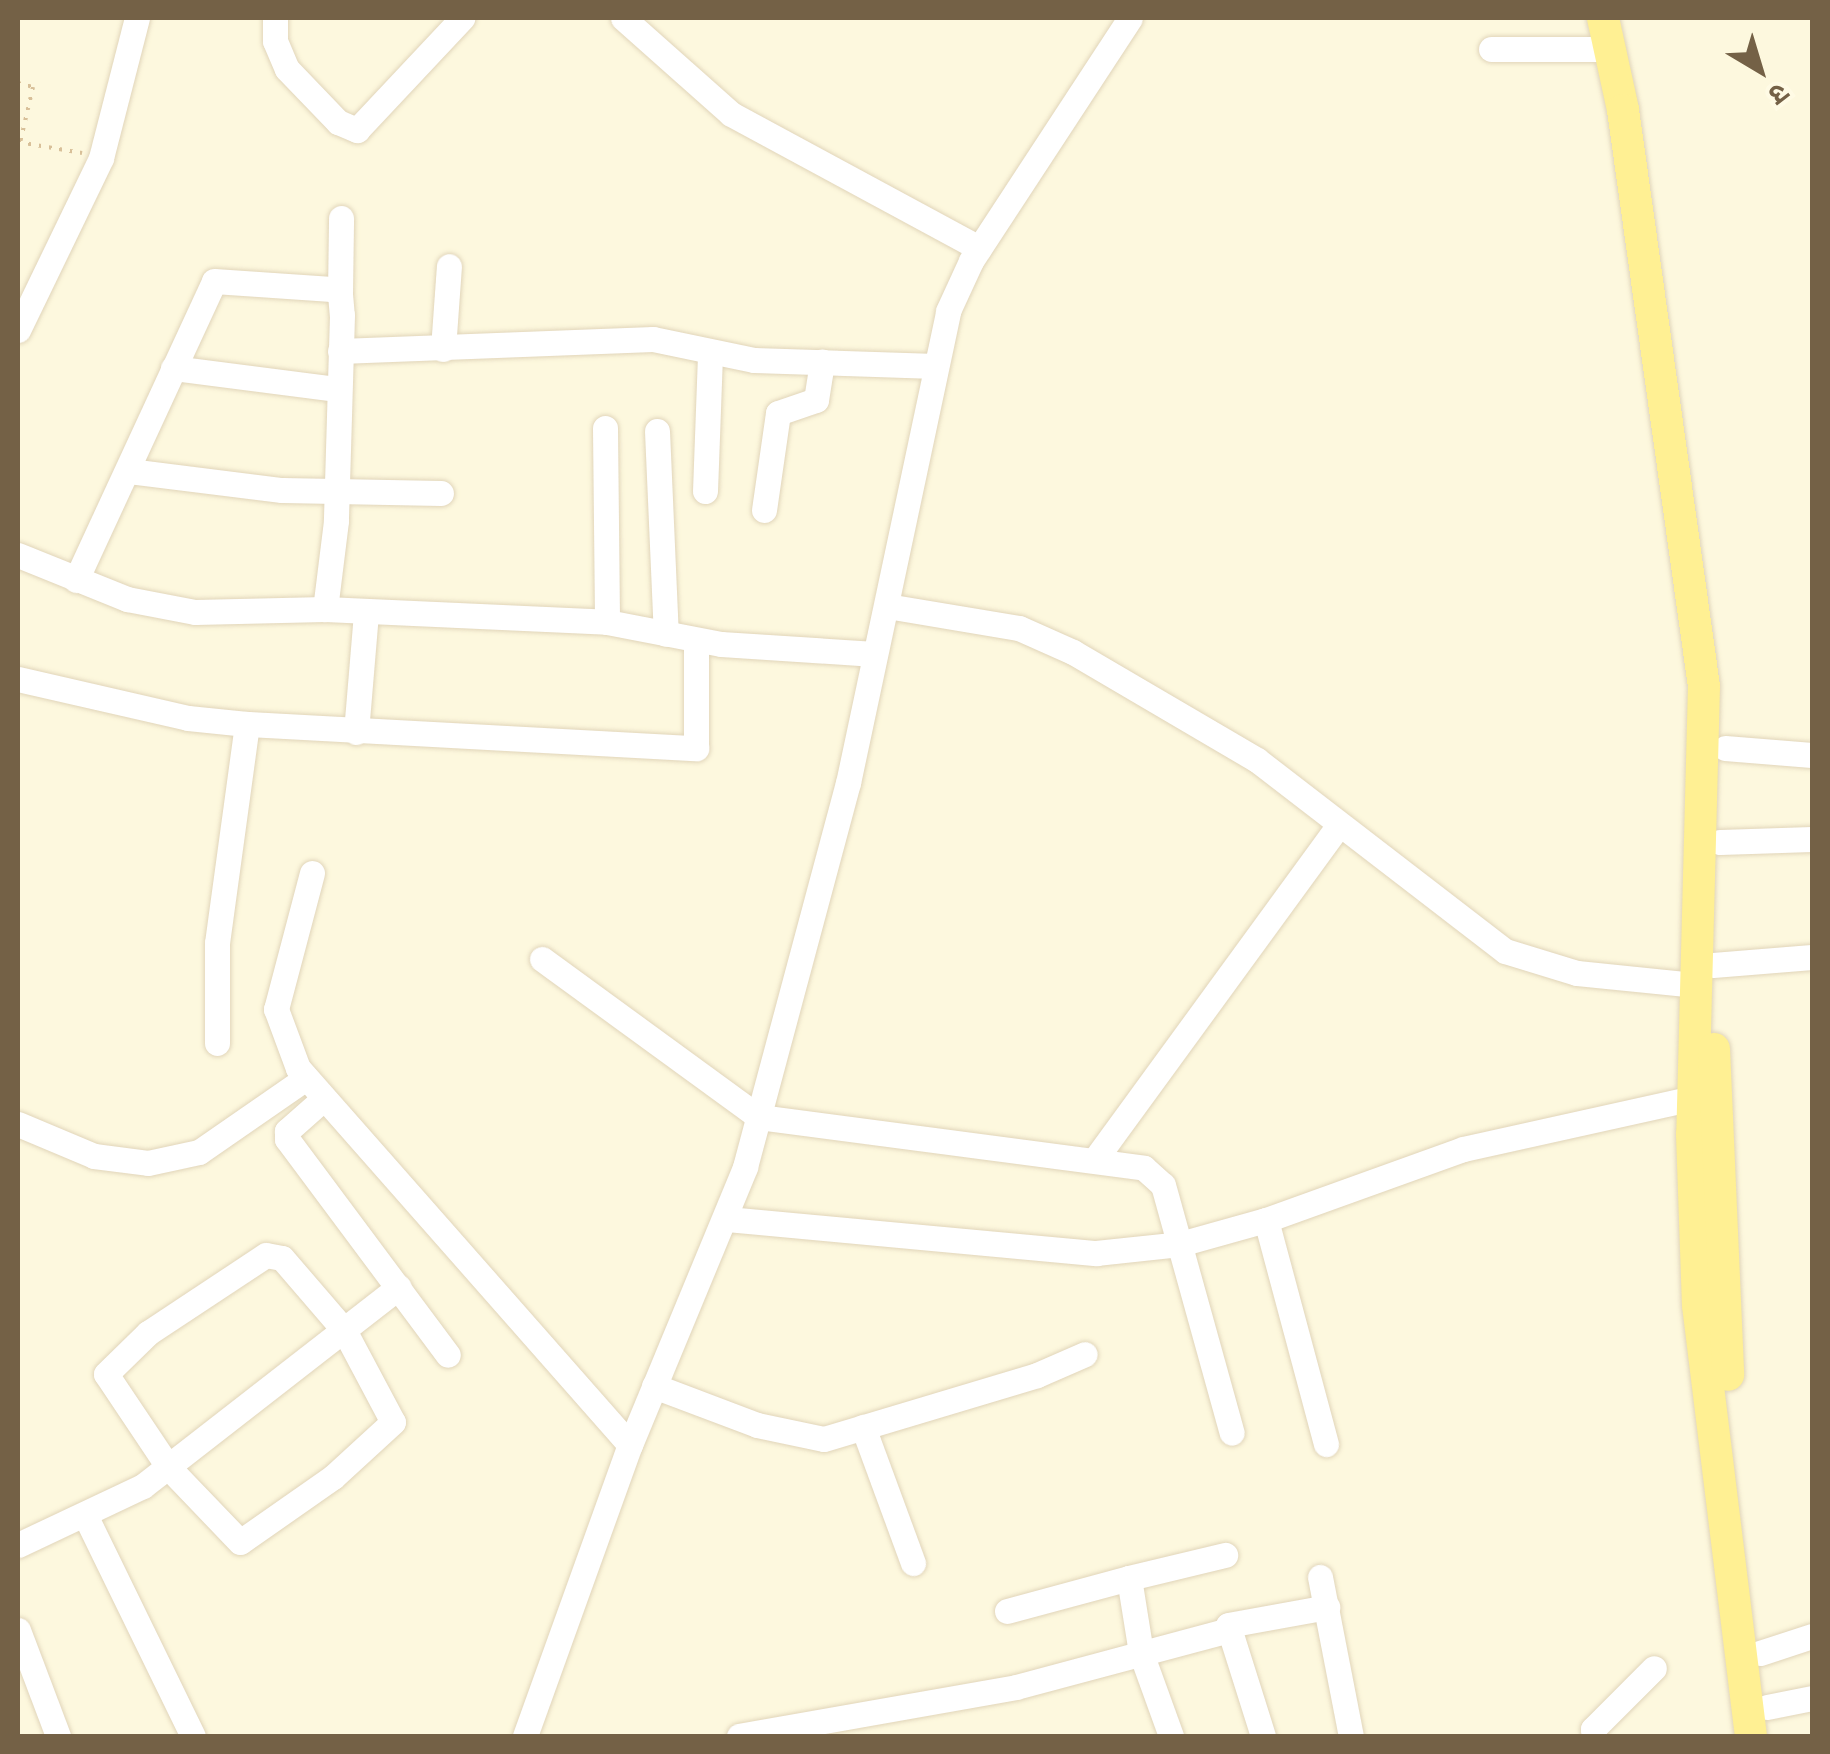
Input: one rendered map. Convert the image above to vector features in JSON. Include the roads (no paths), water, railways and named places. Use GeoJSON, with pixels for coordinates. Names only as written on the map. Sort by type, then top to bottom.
{"type":"FeatureCollection","features":[{"type":"Feature","properties":{"kind":"main road"},"geometry":{"type":"LineString","coordinates":[[1625,18],[1712,579],[1725,748],[1720,842],[1693,1098],[1698,1305],[1750,1736]]}},
{"type":"Feature","properties":{"kind":"main road"},"geometry":{"type":"LineString","coordinates":[[1606,33],[1700,640],[1705,772],[1704,975],[1724,1348],[1769,1722]]}},
{"type":"Feature","properties":{"kind":"street"},"geometry":{"type":"LineString","coordinates":[[18,330],[101,158],[136,18]]}},
{"type":"Feature","properties":{"kind":"street"},"geometry":{"type":"LineString","coordinates":[[275,18],[275,42],[287,69],[338,122],[357,130],[462,18]]}},
{"type":"Feature","properties":{"kind":"street"},"geometry":{"type":"LineString","coordinates":[[622,18],[731,114],[979,248]]}},
{"type":"Feature","properties":{"kind":"street"},"geometry":{"type":"LineString","coordinates":[[525,1736],[630,1446],[727,1219],[759,1118],[823,883],[887,606],[948,311],[979,248],[1130,18]]}},
{"type":"Feature","properties":{"kind":"street"},"geometry":{"type":"LineString","coordinates":[[1491,49],[1606,33]]}},
{"type":"Feature","properties":{"kind":"street"},"geometry":{"type":"LineString","coordinates":[[326,610],[336,491],[341,218]]}},
{"type":"Feature","properties":{"kind":"street"},"geometry":{"type":"LineString","coordinates":[[443,350],[449,266]]}},
{"type":"Feature","properties":{"kind":"street"},"geometry":{"type":"LineString","coordinates":[[76,580],[218,278],[340,294]]}},
{"type":"Feature","properties":{"kind":"street"},"geometry":{"type":"LineString","coordinates":[[340,351],[653,339],[710,352],[936,366]]}},
{"type":"Feature","properties":{"kind":"street"},"geometry":{"type":"LineString","coordinates":[[705,491],[710,352]]}},
{"type":"Feature","properties":{"kind":"street"},"geometry":{"type":"LineString","coordinates":[[764,510],[776,420],[785,408],[806,408],[816,400],[822,361]]}},
{"type":"Feature","properties":{"kind":"street"},"geometry":{"type":"LineString","coordinates":[[173,368],[336,390]]}},
{"type":"Feature","properties":{"kind":"street"},"geometry":{"type":"LineString","coordinates":[[605,428],[607,622]]}},
{"type":"Feature","properties":{"kind":"street"},"geometry":{"type":"LineString","coordinates":[[657,431],[666,634]]}},
{"type":"Feature","properties":{"kind":"street"},"geometry":{"type":"LineString","coordinates":[[130,472],[220,485],[441,493]]}},
{"type":"Feature","properties":{"kind":"street"},"geometry":{"type":"LineString","coordinates":[[18,555],[144,604],[194,612],[326,610],[607,622],[696,641],[875,654]]}},
{"type":"Feature","properties":{"kind":"street"},"geometry":{"type":"LineString","coordinates":[[887,606],[1044,637],[1257,760],[1517,956],[1577,973],[1704,975],[1812,957]]}},
{"type":"Feature","properties":{"kind":"street"},"geometry":{"type":"LineString","coordinates":[[356,732],[366,612]]}},
{"type":"Feature","properties":{"kind":"street"},"geometry":{"type":"LineString","coordinates":[[18,679],[188,718],[356,732],[445,730],[696,748],[696,641]]}},
{"type":"Feature","properties":{"kind":"street"},"geometry":{"type":"LineString","coordinates":[[217,1044],[217,943],[247,724]]}},
{"type":"Feature","properties":{"kind":"street"},"geometry":{"type":"LineString","coordinates":[[1725,748],[1812,755]]}},
{"type":"Feature","properties":{"kind":"street"},"geometry":{"type":"LineString","coordinates":[[1096,1158],[1339,825]]}},
{"type":"Feature","properties":{"kind":"street"},"geometry":{"type":"LineString","coordinates":[[1720,842],[1812,840]]}},
{"type":"Feature","properties":{"kind":"street"},"geometry":{"type":"LineString","coordinates":[[312,874],[276,1009],[278,1029],[322,1100],[630,1446]]}},
{"type":"Feature","properties":{"kind":"street"},"geometry":{"type":"LineString","coordinates":[[542,959],[759,1118],[1127,1162],[1154,1176],[1180,1244],[1232,1433]]}},
{"type":"Feature","properties":{"kind":"street"},"geometry":{"type":"LineString","coordinates":[[18,1124],[94,1156],[148,1162],[176,1158],[199,1152],[306,1078]]}},
{"type":"Feature","properties":{"kind":"street"},"geometry":{"type":"LineString","coordinates":[[727,1219],[1096,1254],[1180,1244],[1266,1220],[1462,1149],[1693,1098]]}},
{"type":"Feature","properties":{"kind":"street"},"geometry":{"type":"LineString","coordinates":[[322,1100],[287,1131],[287,1139],[448,1356]]}},
{"type":"Feature","properties":{"kind":"street"},"geometry":{"type":"LineString","coordinates":[[1266,1220],[1326,1444]]}},
{"type":"Feature","properties":{"kind":"street"},"geometry":{"type":"LineString","coordinates":[[266,1255],[282,1258],[344,1330],[393,1422],[332,1478],[240,1542],[168,1468],[106,1381],[111,1366],[148,1333],[266,1255]]}},
{"type":"Feature","properties":{"kind":"street"},"geometry":{"type":"LineString","coordinates":[[18,1545],[85,1515],[168,1468],[399,1288]]}},
{"type":"Feature","properties":{"kind":"street"},"geometry":{"type":"LineString","coordinates":[[654,1386],[757,1426],[824,1438],[1036,1376],[1085,1354]]}},
{"type":"Feature","properties":{"kind":"street"},"geometry":{"type":"LineString","coordinates":[[863,1427],[914,1563]]}},
{"type":"Feature","properties":{"kind":"street"},"geometry":{"type":"LineString","coordinates":[[85,1515],[193,1736]]}},
{"type":"Feature","properties":{"kind":"street"},"geometry":{"type":"LineString","coordinates":[[1007,1611],[1224,1555]]}},
{"type":"Feature","properties":{"kind":"street"},"geometry":{"type":"LineString","coordinates":[[1320,1577],[1350,1736]]}},
{"type":"Feature","properties":{"kind":"street"},"geometry":{"type":"LineString","coordinates":[[1129,1578],[1141,1654],[1171,1736]]}},
{"type":"Feature","properties":{"kind":"street"},"geometry":{"type":"LineString","coordinates":[[739,1736],[1016,1686],[1228,1630],[1236,1620],[1326,1607]]}},
{"type":"Feature","properties":{"kind":"street"},"geometry":{"type":"LineString","coordinates":[[18,1630],[58,1736]]}},
{"type":"Feature","properties":{"kind":"street"},"geometry":{"type":"LineString","coordinates":[[1228,1630],[1262,1736]]}},
{"type":"Feature","properties":{"kind":"street"},"geometry":{"type":"LineString","coordinates":[[1760,1653],[1812,1636]]}},
{"type":"Feature","properties":{"kind":"street"},"geometry":{"type":"LineString","coordinates":[[1594,1736],[1594,1730],[1654,1668]]}},
{"type":"Feature","properties":{"kind":"street"},"geometry":{"type":"LineString","coordinates":[[1769,1722],[1812,1698]]}}]}
